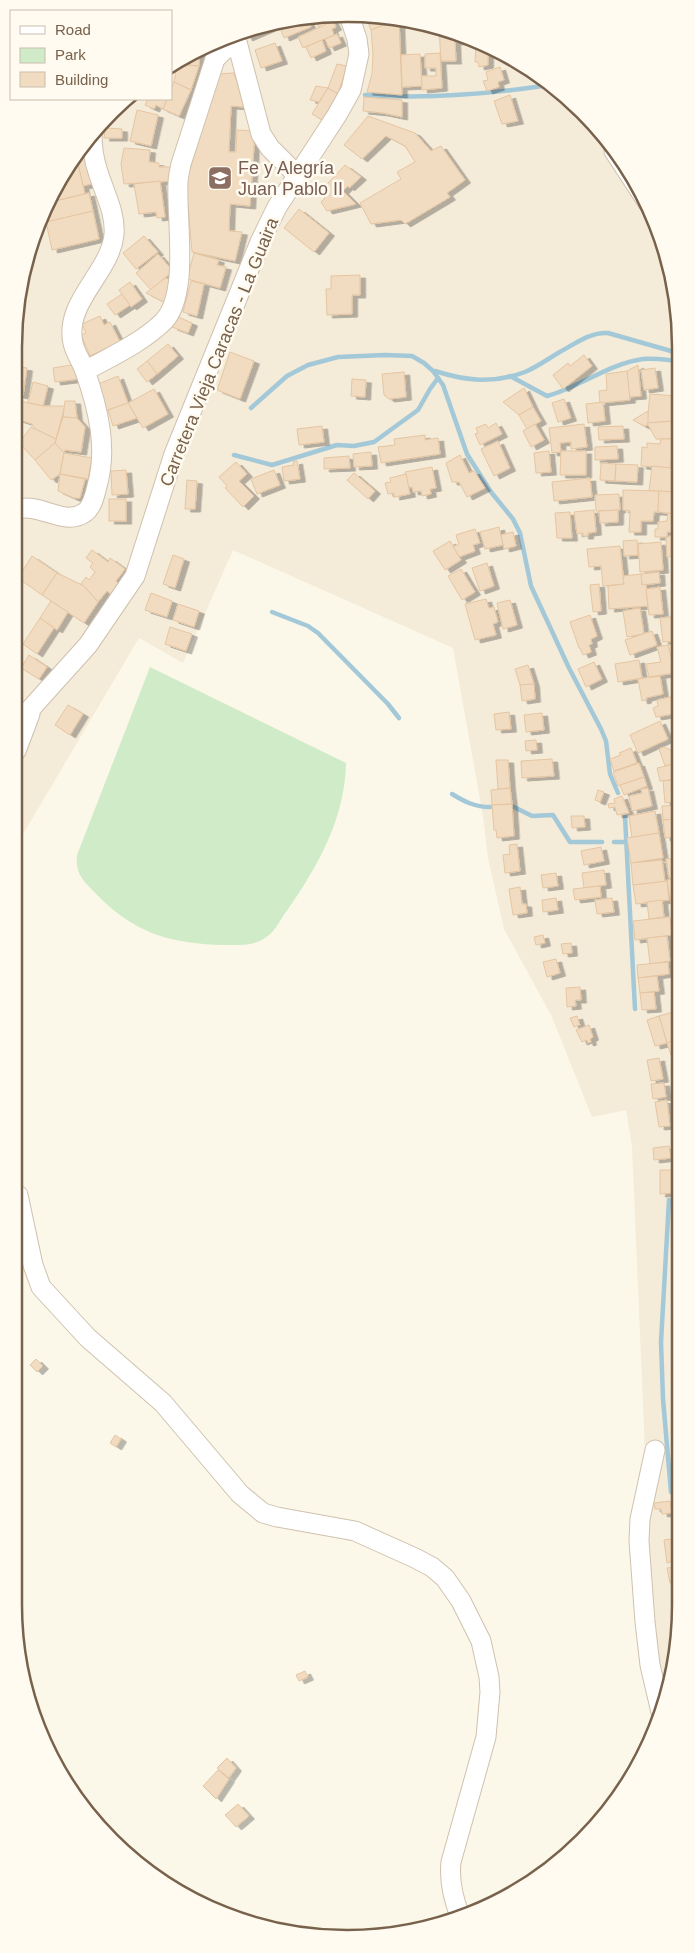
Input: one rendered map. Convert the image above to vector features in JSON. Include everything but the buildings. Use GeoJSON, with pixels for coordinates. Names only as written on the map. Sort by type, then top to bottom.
{"type":"FeatureCollection","features":[{"type":"Feature","properties":{"kind":"street","name":"Carretera Vieja Caracas - La Guaira"},"geometry":{"type":"LineString","coordinates":[[22,715],[88,645],[135,576],[174,454],[260,242],[277,206],[351,90],[359,54],[351,22]]}},
{"type":"Feature","properties":{"kind":"street"},"geometry":{"type":"LineString","coordinates":[[237,42],[262,134],[270,148],[297,175]]}},
{"type":"Feature","properties":{"kind":"street"},"geometry":{"type":"LineString","coordinates":[[85,370],[137,342],[164,321],[173,309],[178,284],[178,181],[181,164],[215,59],[237,42]]}},
{"type":"Feature","properties":{"kind":"street"},"geometry":{"type":"LineString","coordinates":[[22,509],[36,508],[65,518],[85,513],[90,507],[100,477],[101,429],[85,370],[73,343],[72,329],[75,313],[112,245],[114,234],[110,208],[97,171],[93,145]]}},
{"type":"Feature","properties":{"kind":"street"},"geometry":{"type":"LineString","coordinates":[[22,1214],[33,1265],[41,1287],[88,1338],[148,1389],[172,1413],[240,1494],[264,1513],[277,1518],[355,1531],[415,1558],[432,1567],[445,1578],[461,1601],[481,1641],[489,1677],[490,1692],[486,1736],[451,1862],[452,1889],[458,1911]]}},
{"type":"Feature","properties":{"kind":"street"},"geometry":{"type":"LineString","coordinates":[[655,1450],[640,1519],[640,1541],[645,1622],[650,1665],[658,1701]]}},
{"type":"Feature","properties":{"kind":"shaded area"},"geometry":{"type":"Polygon","coordinates":[[[348,22],[390,25],[411,29],[472,47],[528,77],[562,103],[592,133],[629,185],[648,223],[655,243],[666,284],[672,326],[672,1627],[666,1669],[653,1714],[646,1666],[634,1534],[639,1481],[645,1452],[632,1146],[626,1110],[592,1117],[552,1017],[504,929],[488,858],[483,816],[453,648],[233,550],[183,663],[139,638],[22,836],[23,326],[29,284],[40,243],[56,204],[77,167],[103,133],[137,100],[172,100],[172,74],[223,47],[284,29],[305,25],[348,22]]]}},
{"type":"Feature","properties":{"kind":"green space"},"geometry":{"type":"Polygon","coordinates":[[[150,667],[346,763],[341,804],[327,842],[308,878],[277,926],[261,941],[240,945],[206,944],[172,939],[156,934],[126,920],[98,896],[79,874],[77,855],[150,667]]]}},
{"type":"Feature","properties":{"kind":"waterway"},"geometry":{"type":"LineString","coordinates":[[365,95],[410,97],[454,95],[540,86]]}},
{"type":"Feature","properties":{"kind":"waterway"},"geometry":{"type":"LineString","coordinates":[[435,371],[480,380],[513,376],[530,370],[586,338],[602,333],[608,333],[672,352]]}},
{"type":"Feature","properties":{"kind":"waterway"},"geometry":{"type":"LineString","coordinates":[[251,408],[287,376],[308,365],[338,357],[412,356],[433,371],[443,385],[467,454],[491,492],[513,519],[520,533],[531,586],[569,668],[601,729],[606,741],[610,774],[618,793]]}},
{"type":"Feature","properties":{"kind":"waterway"},"geometry":{"type":"LineString","coordinates":[[510,376],[547,396],[630,362],[643,359],[672,360]]}},
{"type":"Feature","properties":{"kind":"waterway"},"geometry":{"type":"LineString","coordinates":[[234,455],[272,465],[337,445],[354,446],[374,442],[418,410],[438,378]]}},
{"type":"Feature","properties":{"kind":"waterway"},"geometry":{"type":"LineString","coordinates":[[272,612],[308,626],[318,633],[388,704],[399,718]]}},
{"type":"Feature","properties":{"kind":"waterway"},"geometry":{"type":"LineString","coordinates":[[452,794],[470,804],[490,807]]}},
{"type":"Feature","properties":{"kind":"waterway"},"geometry":{"type":"LineString","coordinates":[[512,806],[532,816],[553,815],[570,842],[602,842]]}},
{"type":"Feature","properties":{"kind":"waterway"},"geometry":{"type":"LineString","coordinates":[[625,817],[635,1009]]}},
{"type":"Feature","properties":{"kind":"waterway"},"geometry":{"type":"LineString","coordinates":[[614,842],[626,842]]}},
{"type":"Feature","properties":{"kind":"waterway"},"geometry":{"type":"LineString","coordinates":[[669,1200],[661,1342],[663,1399],[671,1492]]}},
{"type":"Feature","properties":{"kind":"place","name":"Fe y Alegría Juan Pablo II"},"geometry":{"type":"Point","coordinates":[220,178]}}]}
